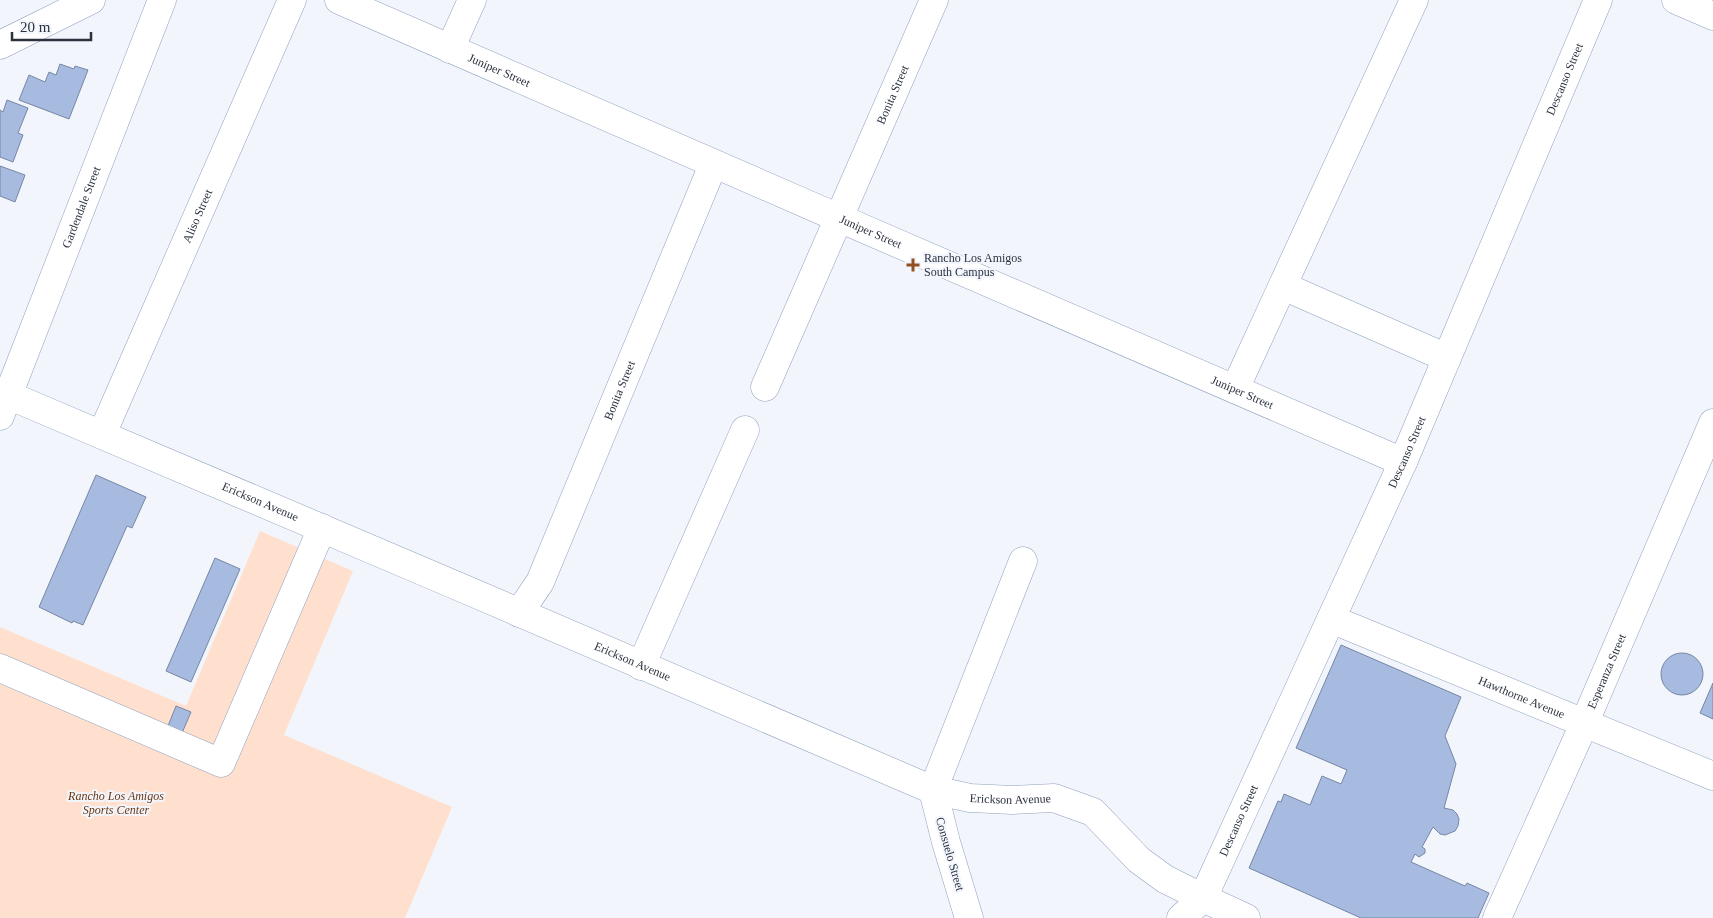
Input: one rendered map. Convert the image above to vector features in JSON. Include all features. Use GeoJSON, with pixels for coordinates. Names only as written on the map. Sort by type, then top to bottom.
{"type":"FeatureCollection","features":[{"type":"Feature","properties":{"kind":"street"},"geometry":{"type":"LineString","coordinates":[[0,45],[92,0]]}},
{"type":"Feature","properties":{"kind":"street","name":"Gardendale Street"},"geometry":{"type":"LineString","coordinates":[[4,406],[162,0]]}},
{"type":"Feature","properties":{"kind":"street","name":"Aliso Street"},"geometry":{"type":"LineString","coordinates":[[102,434],[292,0]]}},
{"type":"Feature","properties":{"kind":"street","name":"Juniper Street"},"geometry":{"type":"LineString","coordinates":[[339,0],[713,165],[840,217],[1403,462]]}},
{"type":"Feature","properties":{"kind":"street"},"geometry":{"type":"LineString","coordinates":[[450,49],[472,0]]}},
{"type":"Feature","properties":{"kind":"street","name":"Bonita Street"},"geometry":{"type":"LineString","coordinates":[[765,387],[934,0]]}},
{"type":"Feature","properties":{"kind":"street"},"geometry":{"type":"LineString","coordinates":[[1235,389],[1414,0]]}},
{"type":"Feature","properties":{"kind":"street","name":"Descanso Street"},"geometry":{"type":"LineString","coordinates":[[1203,898],[1403,462],[1598,0]]}},
{"type":"Feature","properties":{"kind":"street"},"geometry":{"type":"LineString","coordinates":[[1676,0],[1713,16]]}},
{"type":"Feature","properties":{"kind":"street","name":"Bonita Street"},"geometry":{"type":"LineString","coordinates":[[519,613],[540,582],[713,165]]}},
{"type":"Feature","properties":{"kind":"street"},"geometry":{"type":"LineString","coordinates":[[1283,286],[1447,358]]}},
{"type":"Feature","properties":{"kind":"street","name":"Erickson Avenue"},"geometry":{"type":"LineString","coordinates":[[4,406],[102,434],[933,790],[970,798],[1013,800],[1054,798],[1093,812],[1139,860],[1165,879],[1246,918]]}},
{"type":"Feature","properties":{"kind":"street","name":"Esperanza Street"},"geometry":{"type":"LineString","coordinates":[[1497,918],[1584,724],[1713,424]]}},
{"type":"Feature","properties":{"kind":"street"},"geometry":{"type":"LineString","coordinates":[[641,666],[745,430]]}},
{"type":"Feature","properties":{"kind":"street"},"geometry":{"type":"LineString","coordinates":[[0,668],[222,763],[322,528]]}},
{"type":"Feature","properties":{"kind":"street"},"geometry":{"type":"LineString","coordinates":[[933,790],[1023,561]]}},
{"type":"Feature","properties":{"kind":"street","name":"Hawthorne Avenue"},"geometry":{"type":"LineString","coordinates":[[1331,619],[1713,776]]}},
{"type":"Feature","properties":{"kind":"street","name":"Consuelo Street"},"geometry":{"type":"LineString","coordinates":[[933,790],[946,842],[969,918]]}},
{"type":"Feature","properties":{"kind":"street"},"geometry":{"type":"LineString","coordinates":[[1181,918],[1203,898]]}},
{"type":"Feature","properties":{"kind":"green space","name":"Rancho Los Amigos Sports Center"},"geometry":{"type":"Polygon","coordinates":[[[260,531],[353,571],[284,735],[452,807],[405,918],[0,918],[0,627],[186,706],[260,531]]]}},
{"type":"Feature","properties":{"kind":"building"},"geometry":{"type":"Polygon","coordinates":[[[60,64],[74,69],[75,66],[88,70],[69,119],[19,100],[29,75],[45,82],[49,72],[56,75],[60,64]]]}},
{"type":"Feature","properties":{"kind":"building"},"geometry":{"type":"Polygon","coordinates":[[[7,100],[28,108],[18,133],[23,135],[13,162],[0,157],[0,110],[3,112],[7,100]]]}},
{"type":"Feature","properties":{"kind":"building"},"geometry":{"type":"Polygon","coordinates":[[[0,166],[25,175],[15,202],[0,196],[0,166]]]}},
{"type":"Feature","properties":{"kind":"building"},"geometry":{"type":"Polygon","coordinates":[[[96,475],[146,497],[132,528],[127,526],[83,625],[73,621],[72,623],[39,607],[96,475]]]}},
{"type":"Feature","properties":{"kind":"building"},"geometry":{"type":"Polygon","coordinates":[[[215,558],[240,569],[191,682],[166,671],[215,558]]]}},
{"type":"Feature","properties":{"kind":"building"},"geometry":{"type":"Polygon","coordinates":[[[1341,645],[1461,697],[1445,736],[1456,764],[1444,808],[1453,810],[1457,814],[1459,819],[1458,826],[1455,831],[1445,835],[1440,834],[1433,827],[1422,847],[1425,849],[1425,853],[1419,857],[1415,854],[1411,862],[1465,886],[1467,883],[1489,893],[1478,918],[1361,918],[1249,868],[1278,801],[1281,802],[1284,794],[1310,805],[1322,776],[1341,784],[1347,770],[1296,748],[1341,645]]]}},
{"type":"Feature","properties":{"kind":"building"},"geometry":{"type":"Polygon","coordinates":[[[1686,653],[1694,656],[1700,662],[1703,674],[1700,686],[1694,692],[1678,695],[1670,692],[1664,686],[1661,670],[1664,662],[1670,656],[1686,653]]]}},
{"type":"Feature","properties":{"kind":"building"},"geometry":{"type":"Polygon","coordinates":[[[1713,683],[1713,719],[1700,713],[1713,683]]]}},
{"type":"Feature","properties":{"kind":"building"},"geometry":{"type":"Polygon","coordinates":[[[176,706],[191,712],[182,733],[168,726],[176,706]]]}},
{"type":"Feature","properties":{"kind":"place","name":"Rancho Los Amigos South Campus"},"geometry":{"type":"Point","coordinates":[913,265]}}]}
